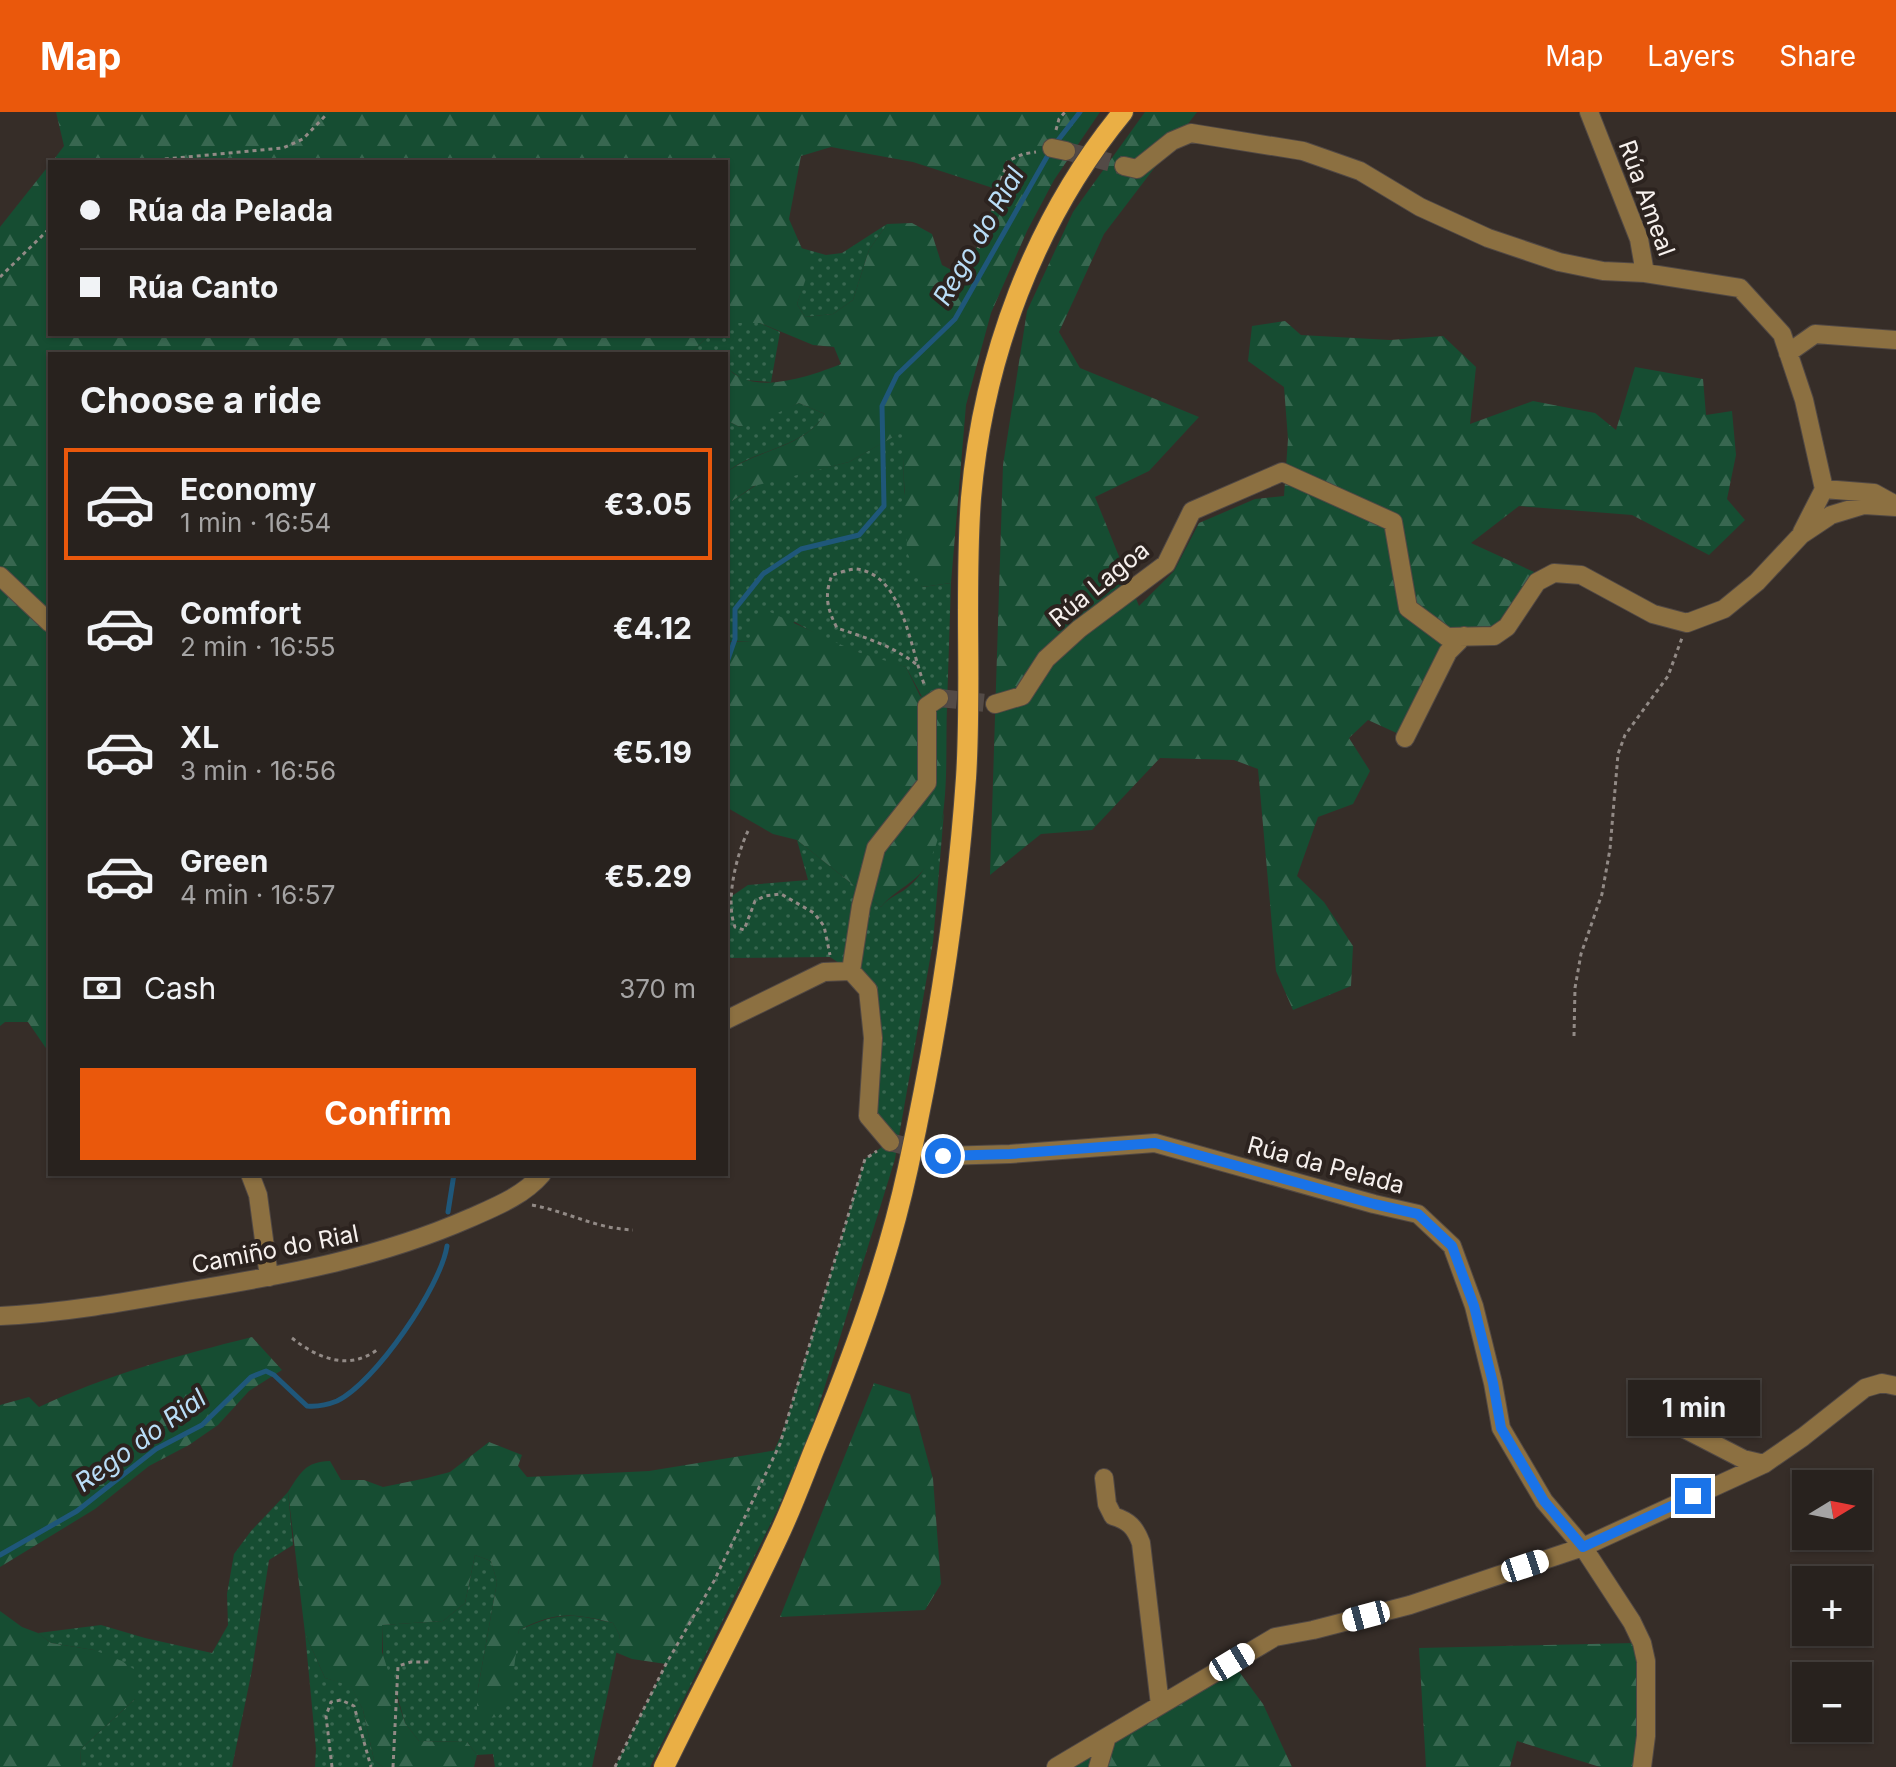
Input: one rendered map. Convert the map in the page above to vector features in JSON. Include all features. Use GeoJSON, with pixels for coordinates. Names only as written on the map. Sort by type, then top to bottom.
{"type":"FeatureCollection","features":[{"type":"Feature","properties":{"kind":"main road"},"geometry":{"type":"LineString","coordinates":[[664,1767],[778,1537],[875,1294],[907,1172],[947,963],[966,775],[972,497],[985,402],[1006,322],[1035,251],[1099,141],[1123,112]]}},
{"type":"Feature","properties":{"kind":"street","name":"Rúa Ameal"},"geometry":{"type":"LineString","coordinates":[[1589,112],[1639,239],[1645,273],[1740,288],[1782,334],[1804,400],[1824,489]]}},
{"type":"Feature","properties":{"kind":"street"},"geometry":{"type":"LineString","coordinates":[[1124,166],[1137,169],[1172,141],[1191,133],[1303,151],[1360,171],[1420,207],[1488,238],[1559,262],[1603,271],[1645,273]]}},
{"type":"Feature","properties":{"kind":"street"},"geometry":{"type":"LineString","coordinates":[[1788,353],[1815,334],[1896,340]]}},
{"type":"Feature","properties":{"kind":"street","name":"Rúa Lagoa"},"geometry":{"type":"LineString","coordinates":[[995,704],[1022,696],[1046,659],[1079,629],[1166,564],[1192,511],[1282,472],[1393,522],[1408,608],[1447,637],[1494,636],[1507,627],[1537,582],[1554,573],[1581,575],[1653,614],[1687,623]]}},
{"type":"Feature","properties":{"kind":"street"},"geometry":{"type":"LineString","coordinates":[[1801,535],[1824,489],[1874,493],[1896,507]]}},
{"type":"Feature","properties":{"kind":"street"},"geometry":{"type":"LineString","coordinates":[[1687,623],[1724,609],[1757,582],[1801,535],[1831,515],[1864,505],[1896,507]]}},
{"type":"Feature","properties":{"kind":"street"},"geometry":{"type":"LineString","coordinates":[[0,576],[48,621]]}},
{"type":"Feature","properties":{"kind":"street"},"geometry":{"type":"LineString","coordinates":[[1405,738],[1448,652],[1464,636]]}},
{"type":"Feature","properties":{"kind":"street"},"geometry":{"type":"LineString","coordinates":[[851,971],[861,906],[876,848],[927,783],[933,702]]}},
{"type":"Feature","properties":{"kind":"street"},"geometry":{"type":"LineString","coordinates":[[728,1019],[824,972],[851,971]]}},
{"type":"Feature","properties":{"kind":"street"},"geometry":{"type":"LineString","coordinates":[[851,971],[868,990],[873,1038],[868,1116],[890,1142]]}},
{"type":"Feature","properties":{"kind":"street","name":"Rúa da Pelada"},"geometry":{"type":"LineString","coordinates":[[943,1156],[1155,1143],[1418,1214],[1452,1246],[1474,1306],[1501,1428],[1544,1501],[1583,1547],[1632,1622],[1642,1643],[1646,1661],[1642,1767]]}},
{"type":"Feature","properties":{"kind":"street"},"geometry":{"type":"LineString","coordinates":[[251,1176],[258,1195],[269,1277]]}},
{"type":"Feature","properties":{"kind":"street","name":"Camiño do Rial"},"geometry":{"type":"LineString","coordinates":[[0,1316],[65,1311],[269,1277],[376,1253],[427,1237],[505,1202],[529,1189],[540,1176]]}},
{"type":"Feature","properties":{"kind":"street"},"geometry":{"type":"LineString","coordinates":[[1056,1767],[1275,1637],[1410,1605],[1583,1547],[1650,1518],[1714,1484],[1764,1464],[1865,1388],[1882,1383],[1896,1386]]}},
{"type":"Feature","properties":{"kind":"street"},"geometry":{"type":"LineString","coordinates":[[1648,1410],[1743,1459],[1764,1464]]}},
{"type":"Feature","properties":{"kind":"street"},"geometry":{"type":"LineString","coordinates":[[1104,1478],[1107,1504],[1113,1516],[1127,1521],[1136,1529],[1141,1543],[1160,1705]]}},
{"type":"Feature","properties":{"kind":"street"},"geometry":{"type":"LineString","coordinates":[[1098,1767],[1107,1737]]}},
{"type":"Feature","properties":{"kind":"path"},"geometry":{"type":"LineString","coordinates":[[961,275],[981,242],[1008,161],[1023,154],[1059,149],[1059,119],[1065,112]]}},
{"type":"Feature","properties":{"kind":"path"},"geometry":{"type":"LineString","coordinates":[[154,160],[283,148],[303,139],[326,115]]}},
{"type":"Feature","properties":{"kind":"path"},"geometry":{"type":"LineString","coordinates":[[0,277],[48,230]]}},
{"type":"Feature","properties":{"kind":"path"},"geometry":{"type":"LineString","coordinates":[[916,664],[897,649],[878,640],[837,628],[827,608],[827,588],[832,575],[854,569],[871,574],[890,589],[901,609],[916,664],[933,702]]}},
{"type":"Feature","properties":{"kind":"path"},"geometry":{"type":"LineString","coordinates":[[1574,1036],[1575,988],[1581,954],[1602,894],[1610,849],[1618,754],[1625,735],[1668,676],[1687,623]]}},
{"type":"Feature","properties":{"kind":"path"},"geometry":{"type":"LineString","coordinates":[[748,831],[739,849],[729,911],[735,927],[744,930],[755,901],[781,894],[814,913],[824,926],[830,957],[851,971]]}},
{"type":"Feature","properties":{"kind":"path"},"geometry":{"type":"LineString","coordinates":[[615,1767],[666,1664],[714,1581],[780,1444],[865,1159],[890,1142]]}},
{"type":"Feature","properties":{"kind":"path"},"geometry":{"type":"LineString","coordinates":[[505,1202],[551,1209],[592,1225],[633,1230]]}},
{"type":"Feature","properties":{"kind":"path"},"geometry":{"type":"LineString","coordinates":[[292,1338],[308,1350],[331,1360],[370,1356],[377,1350]]}},
{"type":"Feature","properties":{"kind":"path"},"geometry":{"type":"LineString","coordinates":[[393,1767],[398,1666],[411,1662],[432,1662]]}},
{"type":"Feature","properties":{"kind":"path"},"geometry":{"type":"LineString","coordinates":[[332,1767],[326,1716],[331,1702],[341,1700],[354,1706],[371,1767]]}},
{"type":"Feature","properties":{"kind":"green space"},"geometry":{"type":"Polygon","coordinates":[[[56,112],[1100,112],[1054,180],[1027,231],[991,313],[966,405],[951,583],[922,587],[907,552],[902,432],[849,462],[754,486],[728,501],[728,472],[804,435],[825,414],[799,403],[740,427],[728,421],[728,369],[742,378],[765,383],[792,380],[841,364],[834,347],[813,345],[760,323],[728,323],[728,160],[54,160],[64,146],[56,112]],[[831,147],[801,156],[789,219],[810,267],[797,304],[805,317],[833,314],[853,300],[869,250],[887,224],[912,223],[932,234],[942,265],[961,275],[983,234],[996,189],[913,162],[831,147]]]}},
{"type":"Feature","properties":{"kind":"green space"},"geometry":{"type":"Polygon","coordinates":[[[1145,112],[1197,112],[1104,234],[1059,332],[1080,368],[1199,417],[1149,471],[1095,497],[1139,606],[1174,571],[1199,523],[1255,499],[1284,496],[1288,439],[1284,387],[1248,361],[1252,326],[1285,321],[1301,335],[1390,340],[1443,336],[1476,367],[1470,424],[1533,401],[1595,413],[1616,430],[1635,367],[1703,379],[1706,415],[1732,411],[1736,455],[1727,499],[1745,520],[1709,555],[1632,515],[1519,506],[1471,543],[1534,572],[1496,625],[1446,637],[1401,735],[1368,720],[1349,738],[1370,771],[1353,804],[1318,817],[1297,876],[1324,902],[1353,946],[1351,986],[1293,1010],[1276,971],[1258,769],[1234,760],[1160,758],[1092,830],[1041,834],[990,875],[1003,465],[1027,311],[1073,212],[1145,112]]]}},
{"type":"Feature","properties":{"kind":"green space"},"geometry":{"type":"Polygon","coordinates":[[[48,167],[48,336],[709,336],[691,352],[48,352],[48,1051],[28,1022],[5,1022],[0,1026],[0,227],[48,167]]]}},
{"type":"Feature","properties":{"kind":"green space"},"geometry":{"type":"Polygon","coordinates":[[[887,224],[869,250],[853,300],[833,314],[805,317],[797,304],[809,267],[801,248],[826,255],[842,253],[887,224]]]}},
{"type":"Feature","properties":{"kind":"green space"},"geometry":{"type":"Polygon","coordinates":[[[728,323],[760,323],[780,332],[771,382],[744,380],[728,369],[728,352],[691,352],[709,336],[728,336],[728,323]]]}},
{"type":"Feature","properties":{"kind":"green space"},"geometry":{"type":"Polygon","coordinates":[[[799,403],[825,414],[816,426],[804,434],[728,472],[728,421],[740,427],[799,403]]]}},
{"type":"Feature","properties":{"kind":"green space"},"geometry":{"type":"Polygon","coordinates":[[[903,431],[904,490],[922,587],[951,583],[947,706],[927,706],[906,667],[848,649],[795,622],[752,642],[728,641],[728,501],[758,484],[849,462],[903,431]]]}},
{"type":"Feature","properties":{"kind":"green space"},"geometry":{"type":"Polygon","coordinates":[[[770,612],[857,652],[906,667],[920,696],[947,706],[946,785],[937,843],[919,875],[881,907],[797,840],[773,834],[728,808],[728,642],[752,642],[754,619],[770,612]]]}},
{"type":"Feature","properties":{"kind":"green space"},"geometry":{"type":"Polygon","coordinates":[[[944,812],[933,942],[895,1159],[812,1428],[777,1511],[650,1767],[615,1767],[666,1664],[714,1581],[784,1429],[865,1159],[889,1142],[868,1116],[868,990],[851,971],[830,957],[728,958],[728,917],[732,896],[748,885],[808,880],[797,840],[881,907],[907,888],[922,872],[939,833],[944,812]]]}},
{"type":"Feature","properties":{"kind":"green space"},"geometry":{"type":"Polygon","coordinates":[[[252,1337],[282,1370],[249,1391],[218,1425],[149,1466],[95,1509],[0,1567],[0,1405],[29,1397],[39,1407],[117,1376],[252,1337]]]}},
{"type":"Feature","properties":{"kind":"green space"},"geometry":{"type":"Polygon","coordinates":[[[874,1383],[910,1394],[933,1479],[941,1584],[925,1610],[780,1617],[874,1383]]]}},
{"type":"Feature","properties":{"kind":"green space"},"geometry":{"type":"Polygon","coordinates":[[[489,1442],[522,1455],[518,1466],[527,1477],[649,1471],[777,1450],[714,1581],[666,1664],[632,1659],[615,1652],[620,1636],[613,1623],[576,1616],[544,1619],[519,1630],[510,1699],[498,1717],[477,1719],[477,1694],[497,1582],[491,1561],[475,1555],[465,1603],[443,1621],[382,1625],[382,1652],[405,1723],[419,1741],[467,1742],[477,1755],[474,1767],[383,1767],[374,1760],[363,1710],[351,1686],[325,1678],[305,1633],[288,1492],[300,1474],[315,1463],[330,1461],[341,1480],[364,1480],[383,1487],[450,1472],[489,1442]]]}},
{"type":"Feature","properties":{"kind":"green space"},"geometry":{"type":"Polygon","coordinates":[[[288,1492],[293,1545],[269,1560],[252,1670],[232,1767],[80,1767],[81,1749],[135,1699],[94,1650],[51,1643],[38,1633],[101,1625],[212,1653],[228,1625],[227,1594],[234,1554],[288,1492]]]}},
{"type":"Feature","properties":{"kind":"green space"},"geometry":{"type":"Polygon","coordinates":[[[475,1555],[491,1561],[497,1582],[477,1694],[513,1656],[519,1630],[566,1616],[613,1623],[620,1636],[592,1767],[495,1767],[493,1754],[477,1755],[467,1742],[419,1741],[405,1723],[398,1698],[384,1677],[382,1625],[443,1621],[465,1603],[475,1555]]]}},
{"type":"Feature","properties":{"kind":"green space"},"geometry":{"type":"Polygon","coordinates":[[[0,1611],[51,1643],[94,1650],[135,1670],[135,1699],[81,1749],[80,1767],[0,1767],[0,1611]]]}},
{"type":"Feature","properties":{"kind":"green space"},"geometry":{"type":"Polygon","coordinates":[[[305,1633],[325,1678],[351,1685],[363,1710],[374,1760],[383,1767],[315,1767],[305,1633]]]}},
{"type":"Feature","properties":{"kind":"green space"},"geometry":{"type":"Polygon","coordinates":[[[1635,1643],[1646,1661],[1642,1767],[1600,1767],[1517,1741],[1510,1767],[1426,1767],[1419,1648],[1635,1643]]]}},
{"type":"Feature","properties":{"kind":"green space"},"geometry":{"type":"Polygon","coordinates":[[[1232,1662],[1263,1704],[1292,1767],[1056,1767],[1232,1662]]]}},
{"type":"Feature","properties":{"kind":"waterway","name":"Rego do Rial"},"geometry":{"type":"LineString","coordinates":[[728,659],[735,639],[735,609],[763,574],[801,549],[859,535],[884,506],[882,406],[897,375],[955,319],[1052,148],[1080,112]]}},
{"type":"Feature","properties":{"kind":"waterway","name":"Rego do Rial"},"geometry":{"type":"LineString","coordinates":[[448,1212],[454,1176]]}},
{"type":"Feature","properties":{"kind":"waterway","name":"Rego do Rial"},"geometry":{"type":"LineString","coordinates":[[0,1555],[77,1511],[156,1449],[202,1425],[251,1377],[266,1371],[274,1375],[307,1406],[337,1401],[352,1391],[387,1355],[420,1308],[433,1285],[447,1246]]}},
{"type":"Feature","properties":{"kind":"tunnel"},"geometry":{"type":"LineString","coordinates":[[1066,151],[1124,166]]}},
{"type":"Feature","properties":{"kind":"tunnel"},"geometry":{"type":"LineString","coordinates":[[939,698],[995,704]]}},
{"type":"Feature","properties":{"kind":"tunnel"},"geometry":{"type":"LineString","coordinates":[[890,1142],[943,1156]]}},
{"type":"Feature","properties":{"kind":"route"},"geometry":{"type":"LineString","coordinates":[[943,1156],[1155,1143],[1418,1214],[1452,1246],[1474,1306],[1501,1428],[1544,1501],[1583,1547],[1693,1496]]}}]}
